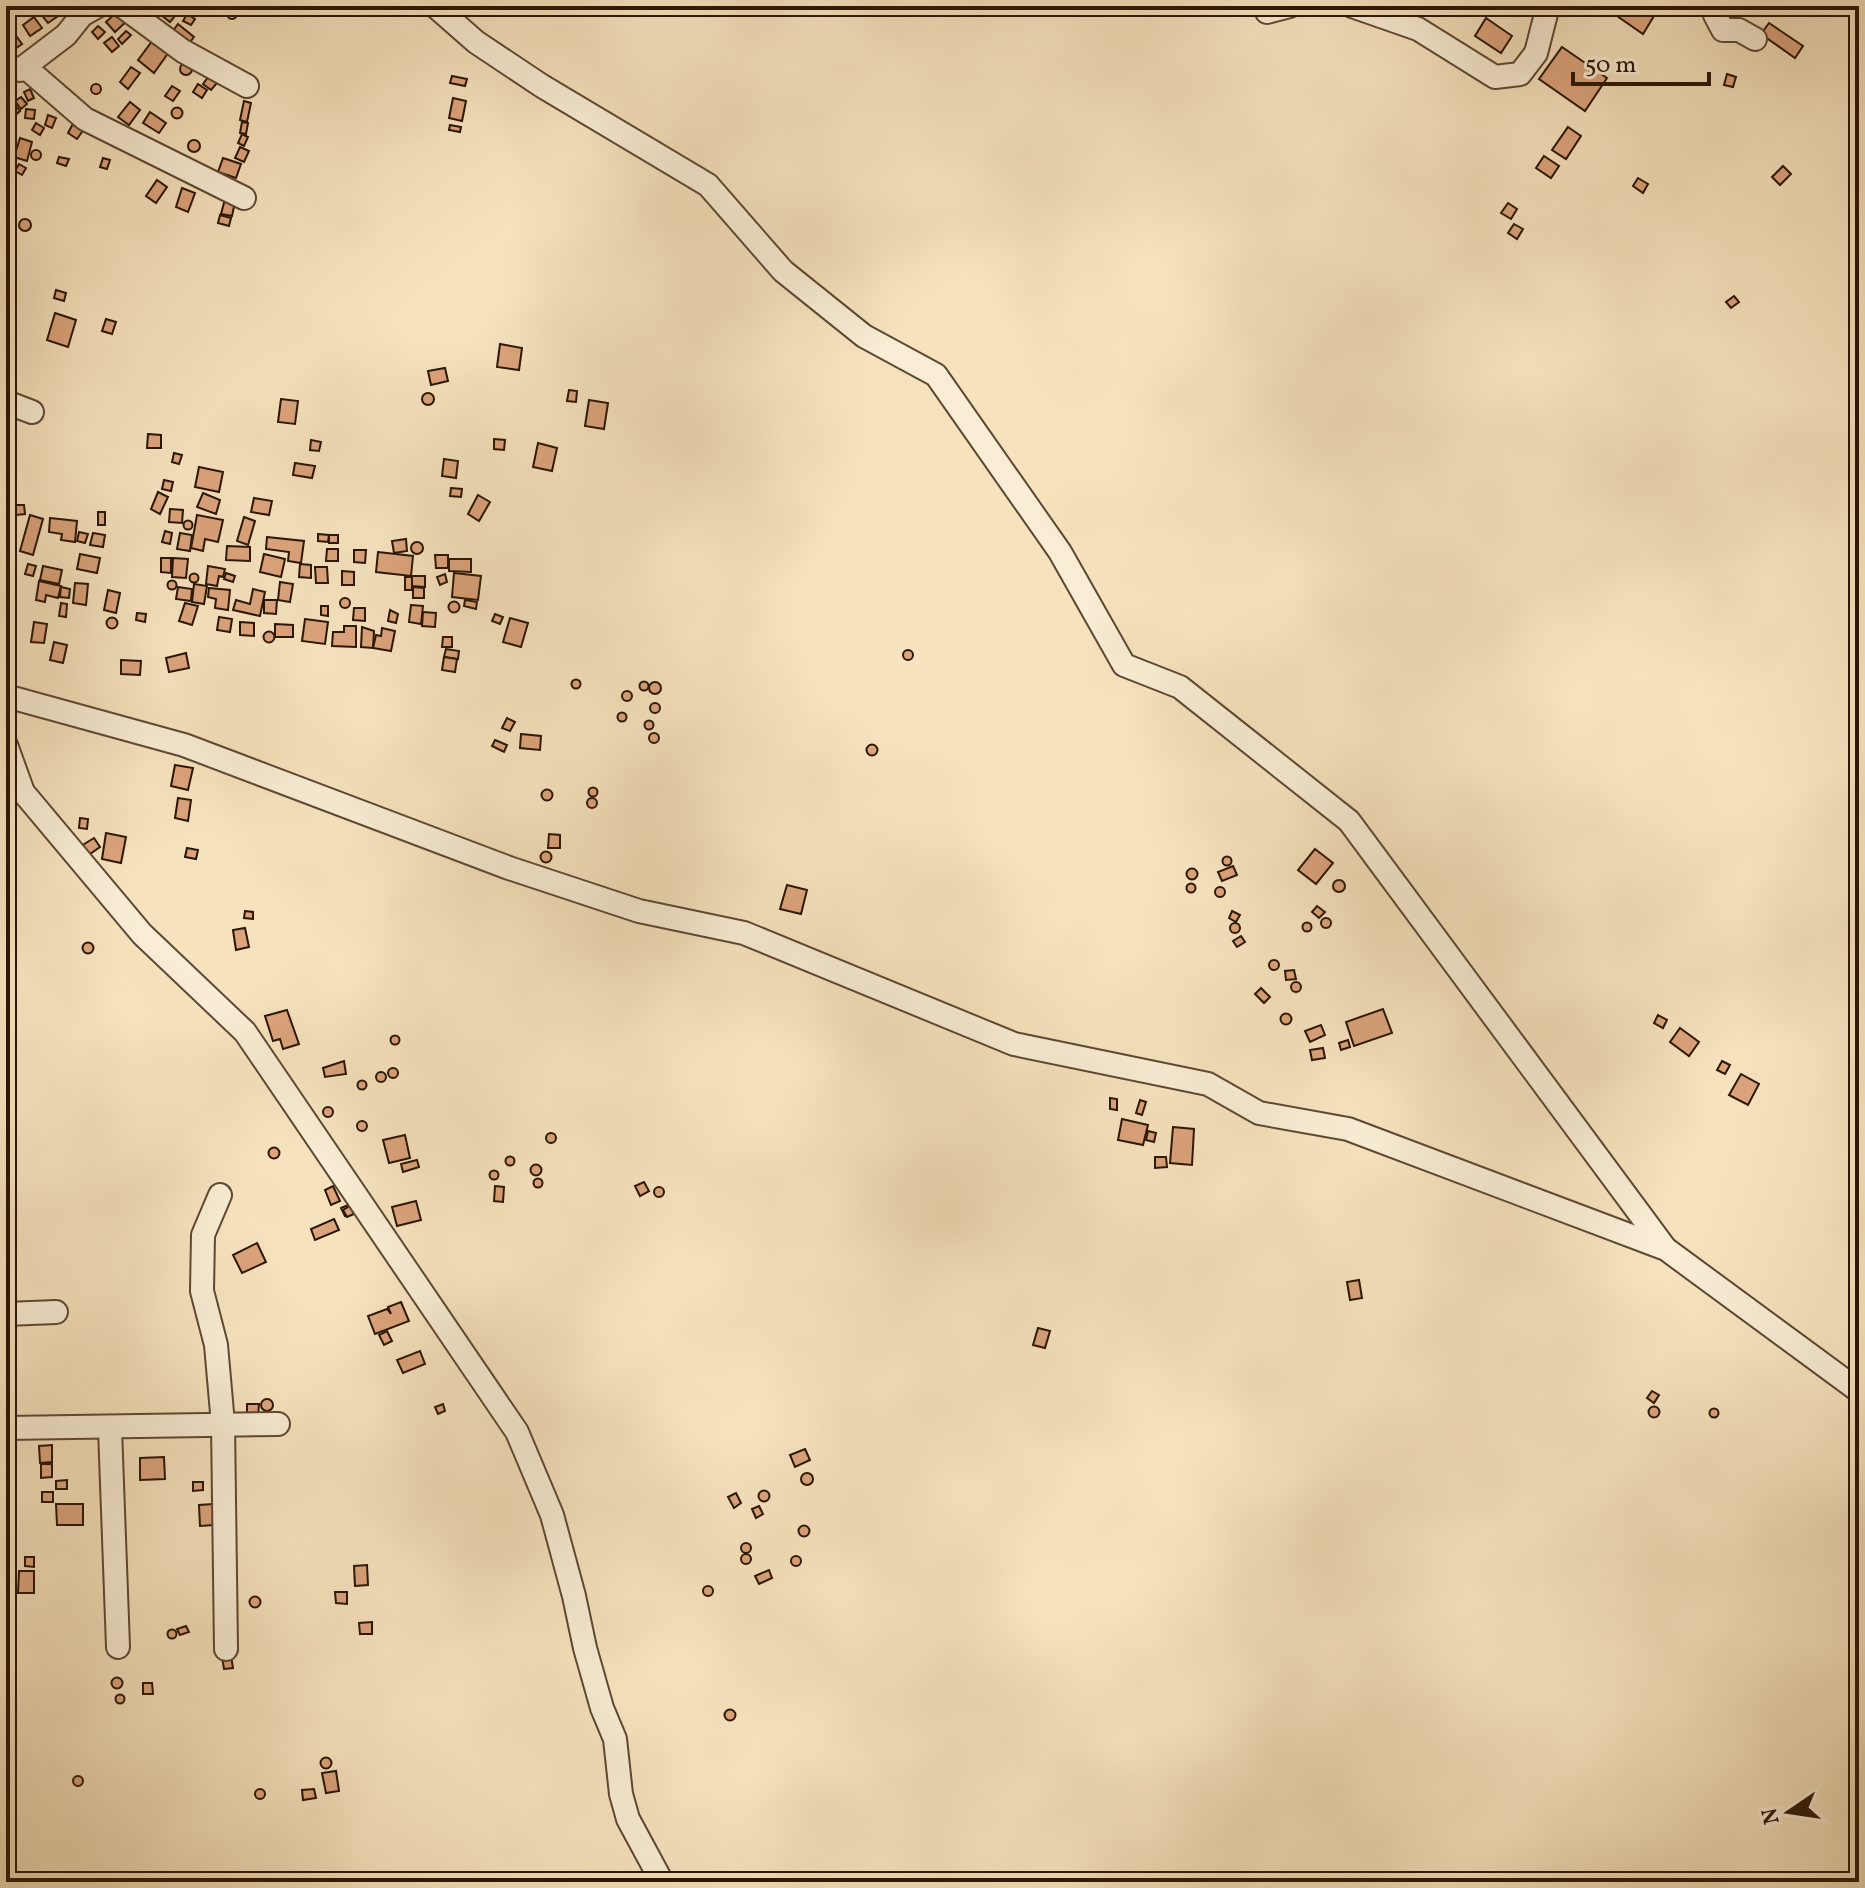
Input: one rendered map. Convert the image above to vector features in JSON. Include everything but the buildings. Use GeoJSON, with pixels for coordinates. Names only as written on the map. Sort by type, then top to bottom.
{"type":"FeatureCollection","features":[{"type":"Feature","properties":{"kind":"street"},"geometry":{"type":"LineString","coordinates":[[98,6],[82,15],[66,35],[15,66],[85,119],[244,198]]}},
{"type":"Feature","properties":{"kind":"street"},"geometry":{"type":"LineString","coordinates":[[122,6],[183,51],[247,86]]}},
{"type":"Feature","properties":{"kind":"street"},"geometry":{"type":"LineString","coordinates":[[435,6],[476,42],[542,86],[708,185],[783,271],[864,336],[936,375],[1060,552],[1124,665],[1180,687],[1349,821],[1666,1249]]}},
{"type":"Feature","properties":{"kind":"street"},"geometry":{"type":"LineString","coordinates":[[1267,12],[1290,6]]}},
{"type":"Feature","properties":{"kind":"street"},"geometry":{"type":"LineString","coordinates":[[1352,6],[1418,29],[1495,77],[1520,74],[1536,53],[1548,6]]}},
{"type":"Feature","properties":{"kind":"street"},"geometry":{"type":"LineString","coordinates":[[1720,6],[1715,15],[1723,30],[1739,30],[1755,39]]}},
{"type":"Feature","properties":{"kind":"street"},"geometry":{"type":"LineString","coordinates":[[6,402],[32,412]]}},
{"type":"Feature","properties":{"kind":"street"},"geometry":{"type":"LineString","coordinates":[[6,696],[184,745],[509,868],[639,911],[744,933],[1014,1044],[1208,1084],[1259,1113],[1348,1129],[1666,1249],[1859,1391]]}},
{"type":"Feature","properties":{"kind":"street"},"geometry":{"type":"LineString","coordinates":[[6,745],[23,792],[142,934],[245,1032],[517,1432],[552,1515],[585,1648],[602,1708],[615,1739],[621,1794],[628,1819],[662,1882]]}},
{"type":"Feature","properties":{"kind":"street"},"geometry":{"type":"LineString","coordinates":[[220,1195],[203,1235],[202,1291],[216,1345],[223,1424],[226,1649]]}},
{"type":"Feature","properties":{"kind":"street"},"geometry":{"type":"LineString","coordinates":[[6,1314],[56,1312]]}},
{"type":"Feature","properties":{"kind":"street"},"geometry":{"type":"LineString","coordinates":[[6,1428],[278,1424]]}},
{"type":"Feature","properties":{"kind":"street"},"geometry":{"type":"LineString","coordinates":[[110,1429],[118,1647]]}}]}
